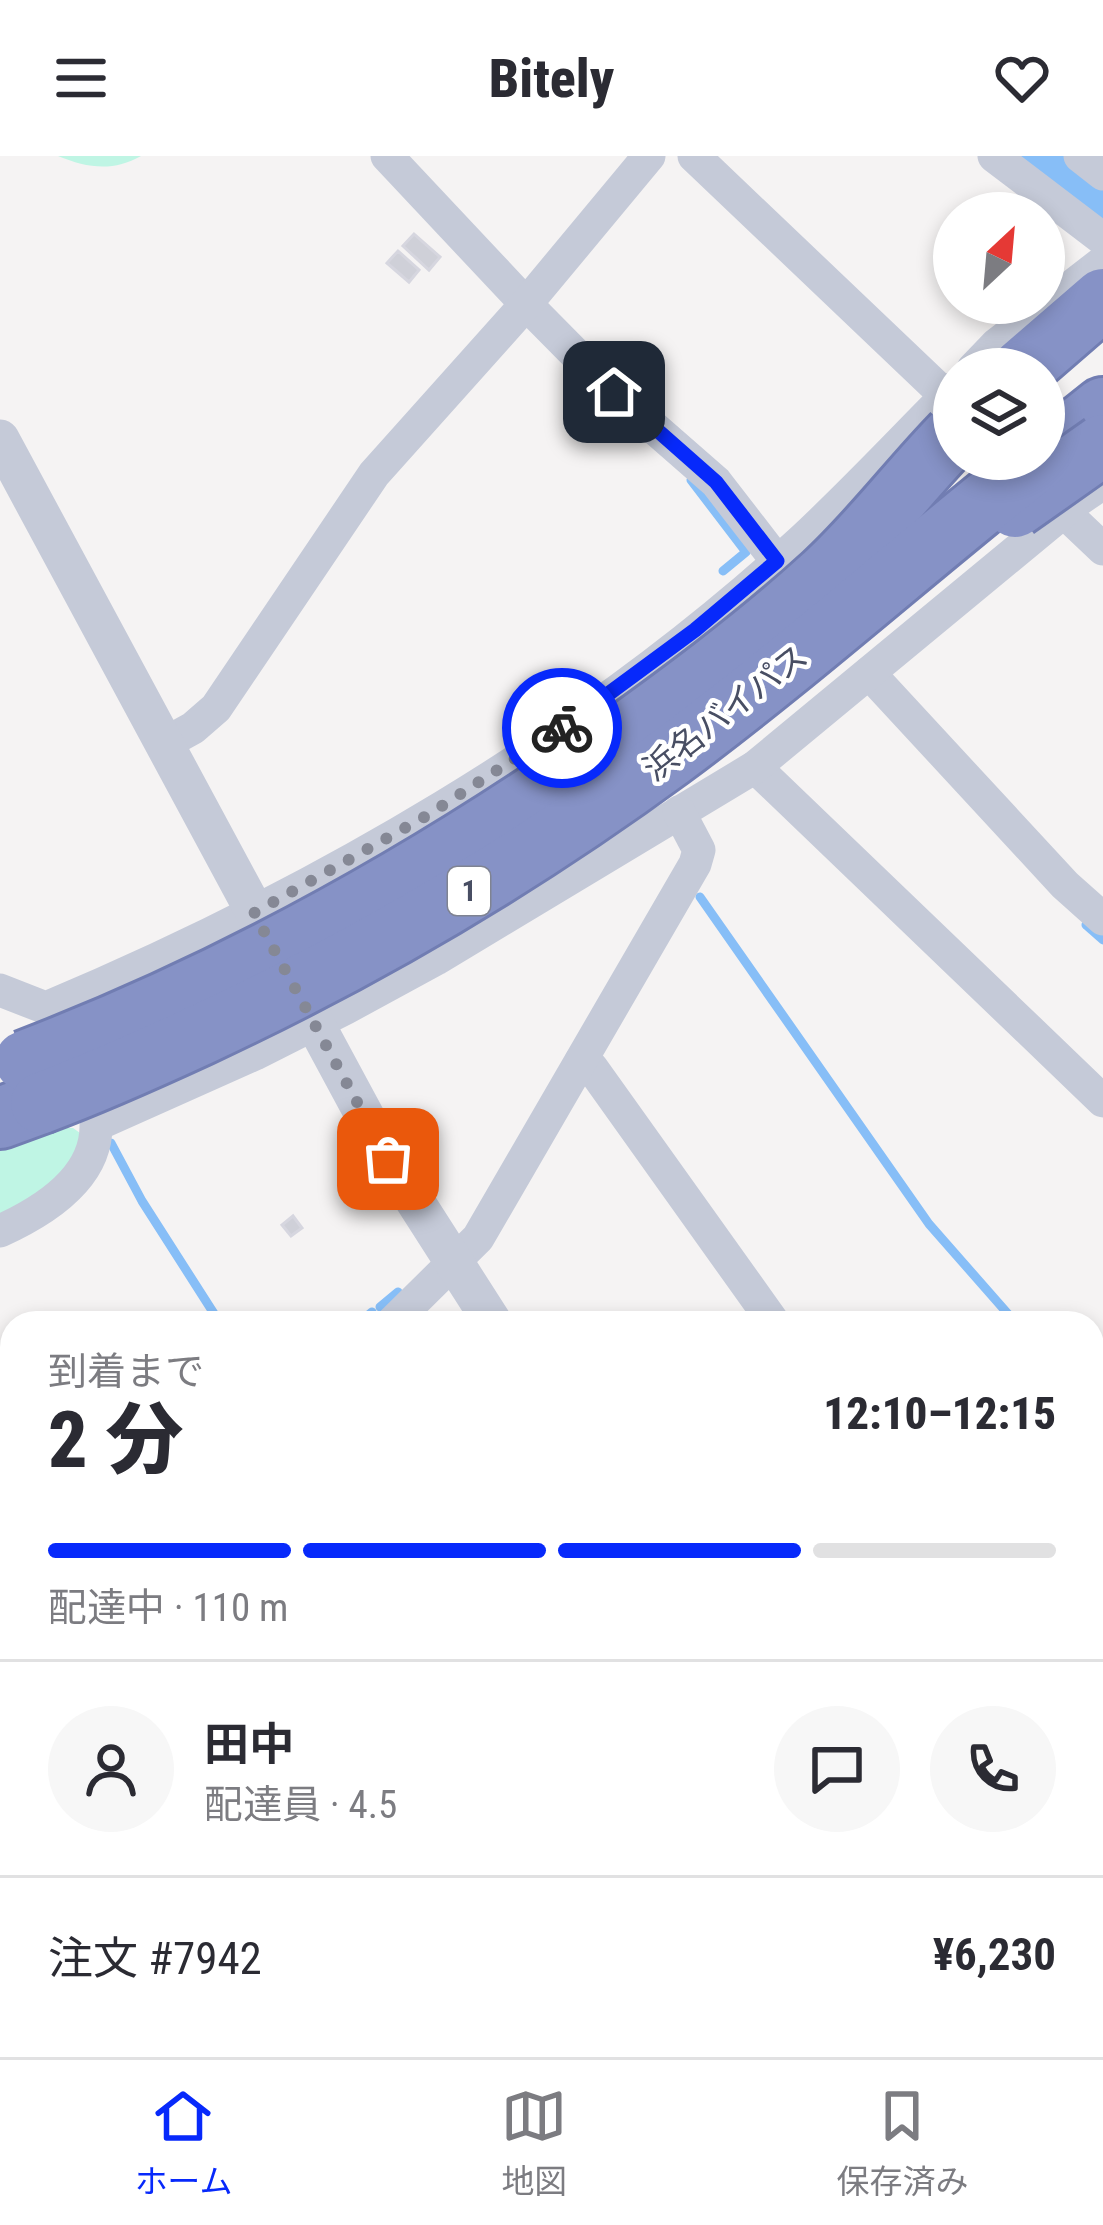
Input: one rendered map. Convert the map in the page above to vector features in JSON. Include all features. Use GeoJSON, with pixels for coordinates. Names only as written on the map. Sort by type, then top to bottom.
{"type":"FeatureCollection","features":[{"type":"Feature","properties":{"kind":"highway"},"geometry":{"type":"LineString","coordinates":[[1039,348],[1102,268]]}},
{"type":"Feature","properties":{"kind":"highway"},"geometry":{"type":"LineString","coordinates":[[1065,378],[1103,349]]}},
{"type":"Feature","properties":{"kind":"highway","name":"浜名バイパス"},"geometry":{"type":"LineString","coordinates":[[1065,416],[1103,408]]}},
{"type":"Feature","properties":{"kind":"highway"},"geometry":{"type":"LineString","coordinates":[[802,582],[995,522],[1103,445]]}},
{"type":"Feature","properties":{"kind":"highway","name":"浜名バイパス"},"geometry":{"type":"LineString","coordinates":[[22,1072],[305,932],[478,833],[642,722],[721,662],[802,582],[933,471]]}},
{"type":"Feature","properties":{"kind":"highway"},"geometry":{"type":"LineString","coordinates":[[802,582],[933,471]]}},
{"type":"Feature","properties":{"kind":"street"},"geometry":{"type":"LineString","coordinates":[[387,156],[614,392],[716,482],[802,582],[857,683],[1103,919]]}},
{"type":"Feature","properties":{"kind":"street"},"geometry":{"type":"LineString","coordinates":[[164,744],[194,728],[216,708],[374,474],[526,304],[649,156]]}},
{"type":"Feature","properties":{"kind":"street"},"geometry":{"type":"LineString","coordinates":[[694,156],[933,395]]}},
{"type":"Feature","properties":{"kind":"street"},"geometry":{"type":"LineString","coordinates":[[994,156],[1102,268],[994,348]]}},
{"type":"Feature","properties":{"kind":"street"},"geometry":{"type":"LineString","coordinates":[[1080,156],[1103,174]]}},
{"type":"Feature","properties":{"kind":"street"},"geometry":{"type":"LineString","coordinates":[[0,439],[388,1159],[485,1311]]}},
{"type":"Feature","properties":{"kind":"street"},"geometry":{"type":"LineString","coordinates":[[1016,480],[1054,520],[1103,549]]}},
{"type":"Feature","properties":{"kind":"street"},"geometry":{"type":"LineString","coordinates":[[96,1125],[314,1024],[436,959],[755,767],[1103,483]]}},
{"type":"Feature","properties":{"kind":"street"},"geometry":{"type":"LineString","coordinates":[[22,1072],[110,981],[254,913],[372,849],[618,689],[802,582]]}},
{"type":"Feature","properties":{"kind":"street"},"geometry":{"type":"LineString","coordinates":[[755,767],[1103,1101]]}},
{"type":"Feature","properties":{"kind":"street"},"geometry":{"type":"LineString","coordinates":[[404,1311],[478,1238],[695,864],[699,850],[679,812]]}},
{"type":"Feature","properties":{"kind":"street"},"geometry":{"type":"LineString","coordinates":[[0,990],[22,1072],[96,1125]]}},
{"type":"Feature","properties":{"kind":"street"},"geometry":{"type":"LineString","coordinates":[[580,1061],[592,1068],[765,1311]]}},
{"type":"Feature","properties":{"kind":"street"},"geometry":{"type":"LineString","coordinates":[[0,1231],[32,1215],[79,1175],[91,1161],[96,1125]]}},
{"type":"Feature","properties":{"kind":"green space"},"geometry":{"type":"Polygon","coordinates":[[[58,156],[141,156],[100,166],[58,156]]]}},
{"type":"Feature","properties":{"kind":"green space"},"geometry":{"type":"Polygon","coordinates":[[[64,1128],[80,1133],[78,1154],[49,1186],[0,1216],[0,1151],[64,1128]]]}},
{"type":"Feature","properties":{"kind":"building"},"geometry":{"type":"Polygon","coordinates":[[[414,234],[440,257],[429,270],[403,246],[414,234]]]}},
{"type":"Feature","properties":{"kind":"building"},"geometry":{"type":"Polygon","coordinates":[[[398,251],[419,270],[409,282],[387,263],[398,251]]]}},
{"type":"Feature","properties":{"kind":"building"},"geometry":{"type":"Polygon","coordinates":[[[529,711],[535,720],[514,734],[508,726],[529,711]]]}},
{"type":"Feature","properties":{"kind":"building"},"geometry":{"type":"Polygon","coordinates":[[[293,1216],[302,1228],[291,1236],[282,1225],[293,1216]]]}},
{"type":"Feature","properties":{"kind":"waterway"},"geometry":{"type":"LineString","coordinates":[[1031,156],[1103,211]]}},
{"type":"Feature","properties":{"kind":"waterway"},"geometry":{"type":"LineString","coordinates":[[691,480],[746,552],[723,571]]}},
{"type":"Feature","properties":{"kind":"waterway"},"geometry":{"type":"LineString","coordinates":[[700,897],[929,1224],[1005,1311]]}},
{"type":"Feature","properties":{"kind":"waterway"},"geometry":{"type":"LineString","coordinates":[[1086,925],[1103,940]]}},
{"type":"Feature","properties":{"kind":"waterway"},"geometry":{"type":"LineString","coordinates":[[111,1143],[212,1311]]}},
{"type":"Feature","properties":{"kind":"waterway"},"geometry":{"type":"LineString","coordinates":[[380,1307],[398,1292]]}},
{"type":"Feature","properties":{"kind":"way so far"},"geometry":{"type":"LineString","coordinates":[[388,1159],[254,913],[372,849],[562,728]]}},
{"type":"Feature","properties":{"kind":"route"},"geometry":{"type":"LineString","coordinates":[[562,728],[695,630],[777,561],[716,482],[614,392]]}}]}
